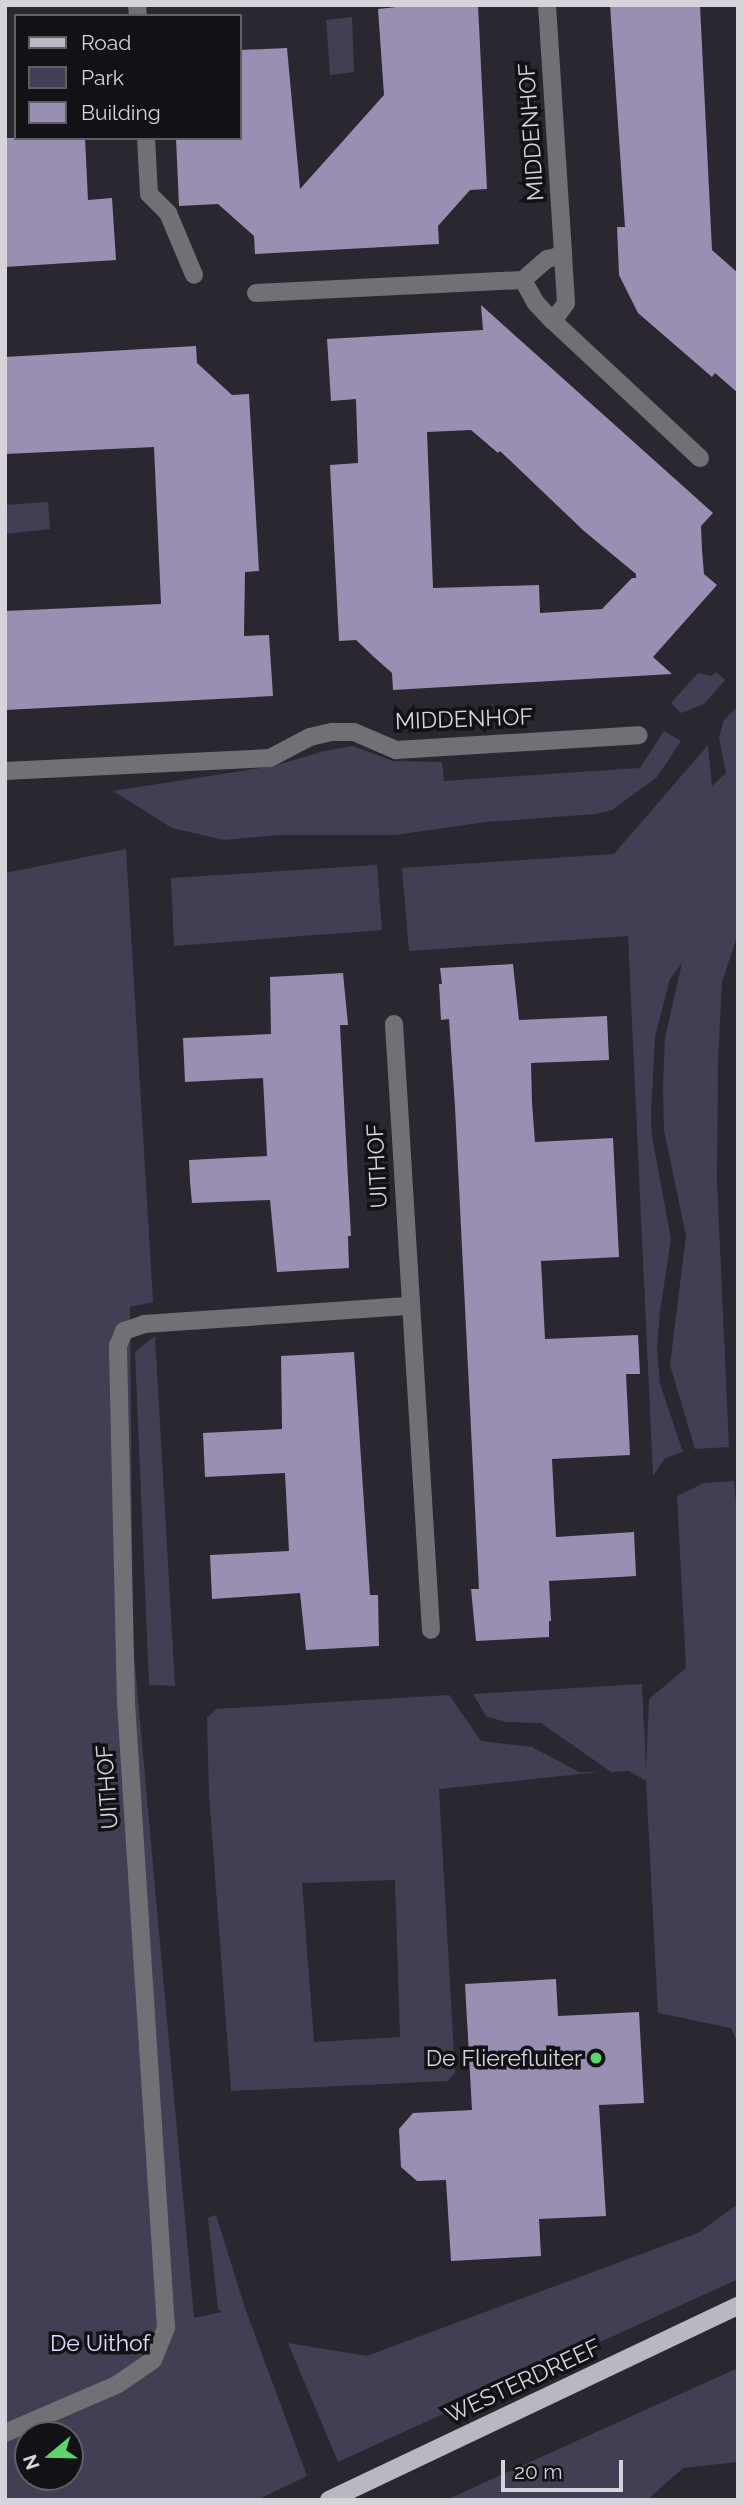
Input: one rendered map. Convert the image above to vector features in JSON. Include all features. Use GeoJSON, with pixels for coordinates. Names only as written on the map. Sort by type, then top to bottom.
{"type":"FeatureCollection","features":[{"type":"Feature","properties":{"kind":"main road","name":"WESTERDREEF"},"geometry":{"type":"LineString","coordinates":[[329,2500],[738,2306]]}},
{"type":"Feature","properties":{"kind":"street","name":"MIDDENHOF"},"geometry":{"type":"LineString","coordinates":[[547,5],[566,303],[553,321]]}},
{"type":"Feature","properties":{"kind":"street"},"geometry":{"type":"LineString","coordinates":[[146,140],[149,194],[168,213],[194,275]]}},
{"type":"Feature","properties":{"kind":"street"},"geometry":{"type":"LineString","coordinates":[[256,293],[523,280],[547,259],[563,255]]}},
{"type":"Feature","properties":{"kind":"street"},"geometry":{"type":"LineString","coordinates":[[523,280],[535,302],[553,321],[700,458]]}},
{"type":"Feature","properties":{"kind":"street","name":"MIDDENHOF"},"geometry":{"type":"LineString","coordinates":[[5,771],[270,758],[310,737],[332,732],[354,732],[396,750],[639,735]]}},
{"type":"Feature","properties":{"kind":"street","name":"UITHOF"},"geometry":{"type":"LineString","coordinates":[[394,1024],[431,1630]]}},
{"type":"Feature","properties":{"kind":"street","name":"UITHOF"},"geometry":{"type":"LineString","coordinates":[[5,2433],[118,2384],[153,2360],[166,2328],[126,1702],[118,1346],[124,1331],[144,1324],[410,1306]]}},
{"type":"Feature","properties":{"kind":"green space"},"geometry":{"type":"Polygon","coordinates":[[[352,17],[354,72],[330,75],[326,20],[352,17]]]}},
{"type":"Feature","properties":{"kind":"green space"},"geometry":{"type":"Polygon","coordinates":[[[48,502],[50,529],[5,534],[5,505],[48,502]]]}},
{"type":"Feature","properties":{"kind":"green space"},"geometry":{"type":"Polygon","coordinates":[[[716,672],[725,680],[704,704],[681,713],[671,703],[698,673],[711,676],[716,672]]]}},
{"type":"Feature","properties":{"kind":"green space"},"geometry":{"type":"Polygon","coordinates":[[[738,706],[738,933],[722,982],[718,1060],[717,1181],[729,1447],[695,1449],[670,1365],[686,1236],[664,1130],[663,1087],[665,1038],[682,963],[670,979],[655,1036],[651,1114],[652,1136],[671,1239],[657,1348],[660,1384],[683,1452],[665,1458],[653,1476],[628,936],[409,951],[402,868],[614,854],[708,745],[712,786],[726,773],[719,738],[724,720],[738,706]]]}},
{"type":"Feature","properties":{"kind":"green space"},"geometry":{"type":"Polygon","coordinates":[[[664,731],[681,741],[657,777],[612,810],[595,814],[486,822],[395,835],[277,835],[224,840],[172,828],[113,791],[274,766],[324,751],[353,746],[393,761],[442,762],[444,781],[640,768],[664,731]]]}},
{"type":"Feature","properties":{"kind":"green space","name":"De Uithof"},"geometry":{"type":"Polygon","coordinates":[[[126,849],[153,1302],[130,1307],[133,1644],[194,2318],[222,2312],[218,2309],[208,2218],[216,2215],[245,2308],[307,2476],[257,2500],[5,2500],[5,873],[126,849]]]}},
{"type":"Feature","properties":{"kind":"green space"},"geometry":{"type":"Polygon","coordinates":[[[377,865],[382,930],[174,946],[171,878],[377,865]]]}},
{"type":"Feature","properties":{"kind":"green space"},"geometry":{"type":"Polygon","coordinates":[[[155,1336],[175,1686],[149,1685],[135,1352],[155,1336]]]}},
{"type":"Feature","properties":{"kind":"green space"},"geometry":{"type":"Polygon","coordinates":[[[734,1481],[738,1527],[738,2044],[731,2028],[658,2013],[646,1781],[629,1771],[611,1772],[541,1723],[505,1722],[486,1716],[473,1694],[642,1684],[646,1769],[649,1699],[686,1668],[677,1496],[704,1483],[734,1481]]]}},
{"type":"Feature","properties":{"kind":"green space"},"geometry":{"type":"Polygon","coordinates":[[[449,1695],[481,1741],[532,1747],[579,1772],[599,1772],[439,1789],[455,2073],[448,2081],[231,2091],[209,1794],[207,1718],[216,1709],[449,1695]],[[395,1880],[302,1883],[314,2042],[400,2037],[395,1880]]]}},
{"type":"Feature","properties":{"kind":"green space"},"geometry":{"type":"Polygon","coordinates":[[[738,2204],[738,2279],[338,2462],[288,2343],[367,2356],[698,2233],[738,2204]]]}},
{"type":"Feature","properties":{"kind":"green space"},"geometry":{"type":"Polygon","coordinates":[[[738,2368],[738,2462],[683,2468],[647,2500],[446,2500],[738,2368]]]}},
{"type":"Feature","properties":{"kind":"building"},"geometry":{"type":"Polygon","coordinates":[[[415,5],[478,5],[487,189],[470,190],[438,226],[439,244],[255,254],[254,236],[218,204],[179,206],[176,140],[242,140],[242,50],[287,48],[300,189],[384,95],[378,9],[415,5]]]}},
{"type":"Feature","properties":{"kind":"building"},"geometry":{"type":"Polygon","coordinates":[[[610,5],[700,5],[712,250],[738,273],[738,393],[715,373],[712,377],[638,313],[619,275],[617,227],[625,227],[610,5]]]}},
{"type":"Feature","properties":{"kind":"building"},"geometry":{"type":"Polygon","coordinates":[[[5,138],[85,140],[88,200],[112,198],[116,260],[5,267],[5,138]]]}},
{"type":"Feature","properties":{"kind":"building"},"geometry":{"type":"Polygon","coordinates":[[[481,305],[713,513],[701,526],[702,550],[704,574],[717,585],[653,657],[672,674],[393,690],[392,673],[356,640],[339,641],[330,465],[358,463],[356,399],[331,401],[327,339],[483,330],[481,305]],[[471,430],[427,432],[433,588],[539,585],[540,613],[602,609],[632,578],[636,578],[636,574],[584,531],[500,451],[498,453],[471,430]]]}},
{"type":"Feature","properties":{"kind":"building"},"geometry":{"type":"Polygon","coordinates":[[[196,346],[197,363],[232,395],[249,394],[259,571],[245,572],[244,636],[269,635],[273,696],[5,710],[5,611],[161,604],[154,447],[5,454],[5,357],[196,346]]]}},
{"type":"Feature","properties":{"kind":"building"},"geometry":{"type":"Polygon","coordinates":[[[513,964],[519,1020],[607,1016],[609,1060],[531,1063],[532,1103],[535,1142],[613,1138],[619,1257],[541,1261],[545,1339],[638,1335],[640,1374],[626,1374],[630,1455],[552,1459],[556,1537],[634,1532],[636,1576],[549,1581],[549,1637],[476,1641],[471,1589],[479,1589],[455,1107],[449,1019],[441,1020],[439,984],[442,984],[440,968],[513,964]]]}},
{"type":"Feature","properties":{"kind":"building"},"geometry":{"type":"Polygon","coordinates":[[[343,973],[348,1025],[340,1025],[351,1236],[348,1236],[349,1268],[277,1272],[270,1200],[192,1203],[190,1182],[189,1160],[267,1156],[263,1078],[185,1082],[183,1038],[271,1034],[270,977],[343,973]]]}},
{"type":"Feature","properties":{"kind":"building"},"geometry":{"type":"Polygon","coordinates":[[[354,1352],[370,1595],[378,1595],[379,1646],[306,1650],[300,1593],[212,1599],[210,1555],[289,1551],[285,1473],[205,1477],[203,1433],[282,1429],[281,1356],[354,1352]]]}},
{"type":"Feature","properties":{"kind":"building"},"geometry":{"type":"Polygon","coordinates":[[[556,1979],[558,2016],[639,2012],[644,2103],[599,2105],[606,2216],[539,2219],[541,2256],[451,2261],[446,2180],[417,2181],[401,2167],[399,2129],[413,2113],[472,2110],[465,1984],[556,1979]]]}},
{"type":"Feature","properties":{"kind":"place","name":"De Flierefluiter"},"geometry":{"type":"Point","coordinates":[596,2058]}}]}
